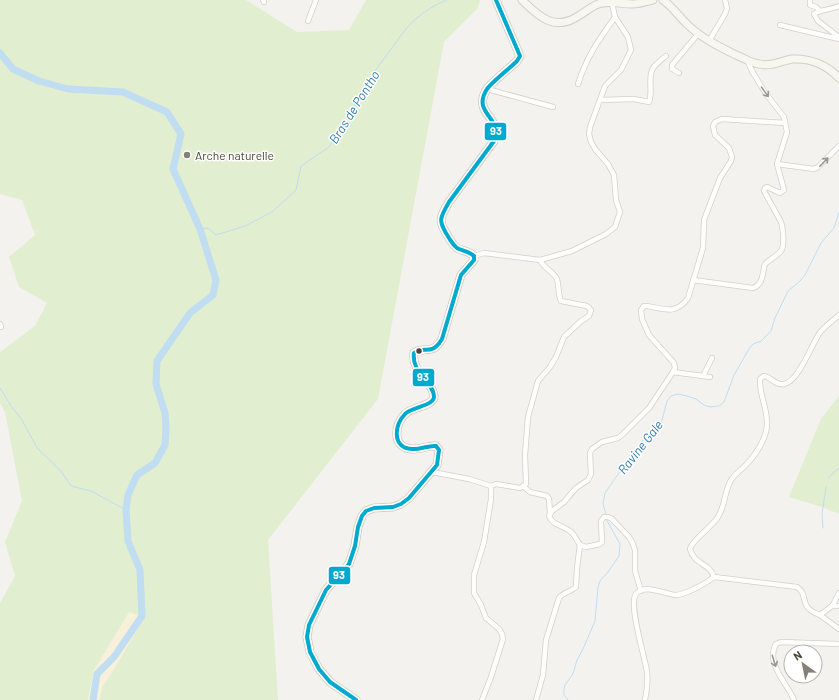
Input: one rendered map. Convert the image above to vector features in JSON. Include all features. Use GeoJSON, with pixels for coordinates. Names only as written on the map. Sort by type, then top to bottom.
{"type":"FeatureCollection","features":[{"type":"Feature","properties":{"kind":"main road"},"geometry":{"type":"LineString","coordinates":[[356,700],[330,682],[319,669],[310,652],[307,637],[309,625],[326,590],[349,564],[356,546],[358,527],[362,516],[366,511],[374,508],[393,507],[400,504],[409,498],[437,465],[439,455],[438,447],[434,445],[412,449],[402,445],[397,439],[396,434],[399,423],[408,411],[427,405],[433,401],[434,397],[432,389],[414,365],[414,353],[418,351],[432,350],[438,346],[442,339],[461,275],[474,260],[474,256],[469,252],[454,246],[441,225],[441,220],[448,202],[494,141],[496,135],[494,124],[483,108],[482,102],[487,89],[518,61],[520,56],[496,0]]}},
{"type":"Feature","properties":{"kind":"main road"},"geometry":{"type":"LineString","coordinates":[[522,0],[538,15],[554,23],[572,20],[597,2],[632,4],[653,0]]}},
{"type":"Feature","properties":{"kind":"main road"},"geometry":{"type":"LineString","coordinates":[[663,0],[698,34],[747,60],[766,65],[792,60],[813,61],[824,65],[839,78]]}},
{"type":"Feature","properties":{"kind":"street"},"geometry":{"type":"LineString","coordinates":[[308,21],[316,0]]}},
{"type":"Feature","properties":{"kind":"street"},"geometry":{"type":"LineString","coordinates":[[709,41],[725,14],[725,0]]}},
{"type":"Feature","properties":{"kind":"street"},"geometry":{"type":"LineString","coordinates":[[810,0],[810,5],[816,7],[820,11]]}},
{"type":"Feature","properties":{"kind":"street"},"geometry":{"type":"LineString","coordinates":[[474,256],[484,252],[540,260],[572,251],[606,234],[612,230],[617,223],[620,212],[616,200],[614,175],[608,164],[595,149],[589,134],[605,86],[624,66],[631,50],[628,37],[615,17],[612,3]]}},
{"type":"Feature","properties":{"kind":"street"},"geometry":{"type":"LineString","coordinates":[[839,6],[814,14],[817,19],[839,38]]}},
{"type":"Feature","properties":{"kind":"street"},"geometry":{"type":"LineString","coordinates":[[578,84],[584,65],[594,46],[615,17]]}},
{"type":"Feature","properties":{"kind":"street"},"geometry":{"type":"LineString","coordinates":[[780,25],[839,38]]}},
{"type":"Feature","properties":{"kind":"street"},"geometry":{"type":"LineString","coordinates":[[679,73],[672,69],[672,65],[698,34]]}},
{"type":"Feature","properties":{"kind":"street"},"geometry":{"type":"LineString","coordinates":[[600,100],[634,99],[649,102],[651,96],[652,70],[666,56]]}},
{"type":"Feature","properties":{"kind":"street"},"geometry":{"type":"LineString","coordinates":[[693,280],[753,288],[760,284],[765,264],[779,254],[783,247],[783,226],[764,191],[767,187],[780,193],[784,192],[778,164],[787,132],[783,114],[766,94],[752,72],[747,60]]}},
{"type":"Feature","properties":{"kind":"street"},"geometry":{"type":"LineString","coordinates":[[487,89],[553,107]]}},
{"type":"Feature","properties":{"kind":"street"},"geometry":{"type":"LineString","coordinates":[[550,513],[564,502],[576,488],[588,480],[591,474],[590,453],[592,449],[602,442],[618,438],[623,434],[649,408],[675,368],[674,363],[649,335],[642,319],[641,310],[644,306],[647,306],[675,310],[688,298],[703,248],[704,220],[720,178],[732,157],[729,148],[714,135],[713,126],[715,122],[722,119],[785,123]]}},
{"type":"Feature","properties":{"kind":"street"},"geometry":{"type":"LineString","coordinates":[[778,164],[814,169],[818,167],[839,146]]}},
{"type":"Feature","properties":{"kind":"street"},"geometry":{"type":"LineString","coordinates":[[432,472],[469,479],[491,486],[496,484],[520,488],[526,484],[525,455],[528,417],[538,381],[553,362],[564,337],[589,316],[591,310],[587,306],[561,301],[558,295],[557,280],[555,276],[542,266],[540,260]]}},
{"type":"Feature","properties":{"kind":"street"},"geometry":{"type":"LineString","coordinates":[[714,577],[711,571],[693,556],[690,549],[694,542],[714,524],[723,507],[730,482],[738,471],[753,458],[764,437],[767,426],[767,415],[760,379],[764,376],[779,384],[783,385],[788,383],[796,375],[824,327],[839,315]]}},
{"type":"Feature","properties":{"kind":"street"},"geometry":{"type":"LineString","coordinates":[[703,376],[712,358]]}},
{"type":"Feature","properties":{"kind":"street"},"geometry":{"type":"LineString","coordinates":[[673,372],[710,377]]}},
{"type":"Feature","properties":{"kind":"street"},"geometry":{"type":"LineString","coordinates":[[482,700],[503,639],[499,629],[486,618],[481,604],[474,593],[474,575],[484,542],[490,505],[491,486]]}},
{"type":"Feature","properties":{"kind":"street"},"geometry":{"type":"LineString","coordinates":[[523,486],[530,492],[547,496],[549,499],[549,516],[552,523],[569,530],[574,535],[580,546],[576,587],[559,598],[546,640],[542,675],[536,700]]}},
{"type":"Feature","properties":{"kind":"street"},"geometry":{"type":"LineString","coordinates":[[580,546],[586,547],[600,544],[602,542],[602,519],[604,517],[608,517],[612,519],[632,542],[635,550],[635,571],[641,591]]}},
{"type":"Feature","properties":{"kind":"street"},"geometry":{"type":"LineString","coordinates":[[645,700],[647,690],[647,673],[634,609],[635,595],[641,591],[650,590],[675,595],[708,582],[714,577],[797,587],[802,590],[806,607],[809,611],[820,615],[839,629]]}},
{"type":"Feature","properties":{"kind":"street"},"geometry":{"type":"LineString","coordinates":[[820,615],[832,606],[839,593]]}},
{"type":"Feature","properties":{"kind":"street"},"geometry":{"type":"LineString","coordinates":[[832,606],[839,606]]}},
{"type":"Feature","properties":{"kind":"street"},"geometry":{"type":"LineString","coordinates":[[794,700],[778,672],[772,654],[776,644],[781,642],[839,644]]}},
{"type":"Feature","properties":{"kind":"green space"},"geometry":{"type":"Polygon","coordinates":[[[0,0],[246,0],[297,32],[349,30],[366,0],[480,0],[478,8],[444,42],[378,399],[268,540],[278,700],[99,700],[102,687],[122,656],[94,670],[88,700],[0,700],[0,603],[15,576],[5,542],[22,501],[5,412],[0,403],[0,352],[35,326],[47,303],[19,287],[9,257],[35,235],[22,200],[0,194],[0,0]]]}},
{"type":"Feature","properties":{"kind":"green space"},"geometry":{"type":"Polygon","coordinates":[[[839,396],[839,514],[789,497],[821,419],[839,396]]]}},
{"type":"Feature","properties":{"kind":"sand"},"geometry":{"type":"Polygon","coordinates":[[[129,612],[144,618],[102,687],[99,700],[88,700],[94,670],[129,612]]]}},
{"type":"Feature","properties":{"kind":"waterway","name":"Bras de Pontho"},"geometry":{"type":"LineString","coordinates":[[200,229],[208,228],[216,235],[245,226],[272,212],[296,190],[301,166],[329,147],[341,130],[369,79],[405,30],[424,12],[447,0]]}},
{"type":"Feature","properties":{"kind":"waterway"},"geometry":{"type":"LineString","coordinates":[[0,53],[13,69],[39,81],[68,89],[123,92],[167,112],[181,134],[173,169],[200,229],[216,280],[213,295],[190,313],[157,361],[156,384],[165,413],[165,445],[155,463],[137,475],[128,495],[126,510],[128,541],[140,570],[142,616],[114,657],[97,674],[93,700]]}},
{"type":"Feature","properties":{"kind":"waterway","name":"Ravine Gale"},"geometry":{"type":"LineString","coordinates":[[606,514],[603,504],[605,493],[621,470],[636,454],[644,438],[649,432],[658,426],[662,420],[667,401],[671,396],[678,394],[687,396],[710,407],[719,406],[724,402],[734,375],[749,349],[753,344],[761,341],[771,331],[775,318],[788,291],[805,275],[821,243],[834,228],[839,212]]}},
{"type":"Feature","properties":{"kind":"waterway"},"geometry":{"type":"LineString","coordinates":[[0,388],[22,420],[37,448],[61,471],[71,486],[91,491],[126,510]]}},
{"type":"Feature","properties":{"kind":"waterway"},"geometry":{"type":"LineString","coordinates":[[828,478],[839,468]]}},
{"type":"Feature","properties":{"kind":"waterway"},"geometry":{"type":"LineString","coordinates":[[823,528],[822,514],[826,487]]}},
{"type":"Feature","properties":{"kind":"waterway","name":"Ravine Gale"},"geometry":{"type":"LineString","coordinates":[[568,700],[564,695],[565,685],[573,674],[577,660],[595,621],[598,587],[600,581],[619,556],[620,544],[606,519]]}},
{"type":"Feature","properties":{"kind":"transit line","name":"93"},"geometry":{"type":"LineString","coordinates":[[356,700],[330,682],[319,669],[310,652],[307,637],[309,625],[326,590],[349,564],[362,516],[366,511],[374,508],[393,507],[401,504],[409,498],[437,465],[439,450],[436,446],[415,449],[406,448],[398,441],[397,430],[401,419],[405,414],[431,402],[433,399],[433,391],[416,366],[414,353],[421,350],[435,348],[442,339],[461,275],[474,260],[474,256],[472,254],[457,248],[453,244],[445,232],[441,220],[443,212],[449,202],[494,141],[496,133],[495,126],[485,110],[483,97],[487,89],[517,61],[520,56],[496,0]]}},
{"type":"Feature","properties":{"kind":"place","name":"Arche naturelle"},"geometry":{"type":"Point","coordinates":[187,155]}}]}
